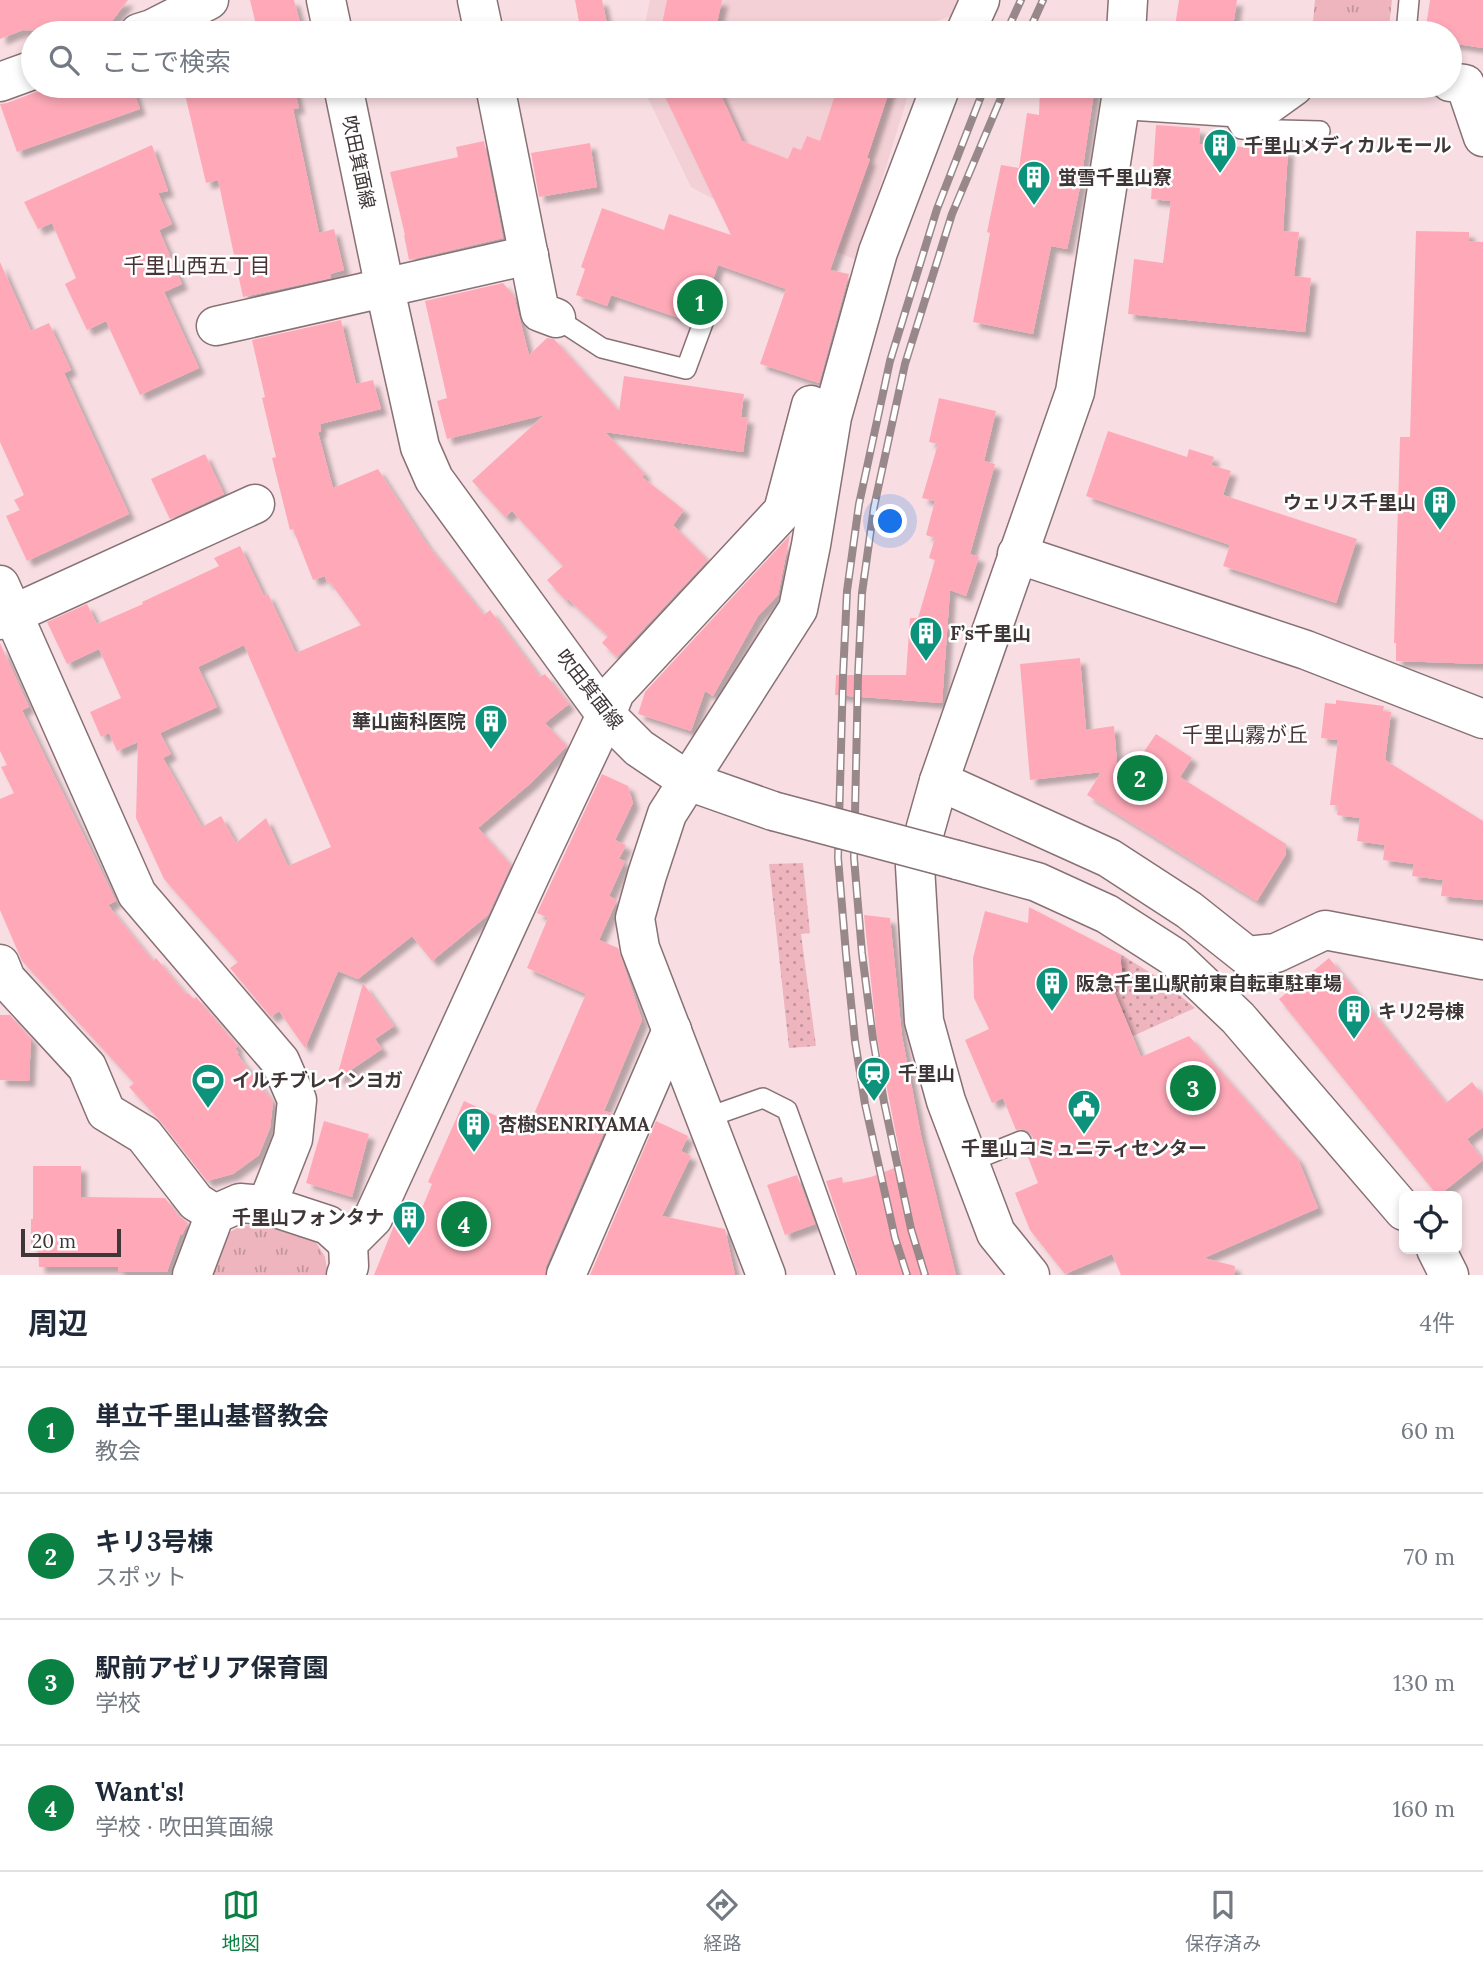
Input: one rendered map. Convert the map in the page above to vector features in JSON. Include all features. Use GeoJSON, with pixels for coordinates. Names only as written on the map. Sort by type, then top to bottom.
{"type":"FeatureCollection","features":[{"type":"Feature","properties":{"kind":"street"},"geometry":{"type":"LineString","coordinates":[[168,21],[209,0]]}},
{"type":"Feature","properties":{"kind":"street"},"geometry":{"type":"LineString","coordinates":[[326,0],[330,21]]}},
{"type":"Feature","properties":{"kind":"street"},"geometry":{"type":"LineString","coordinates":[[477,0],[481,21]]}},
{"type":"Feature","properties":{"kind":"street"},"geometry":{"type":"LineString","coordinates":[[1127,21],[1128,0]]}},
{"type":"Feature","properties":{"kind":"street"},"geometry":{"type":"LineString","coordinates":[[0,82],[21,74]]}},
{"type":"Feature","properties":{"kind":"street"},"geometry":{"type":"LineString","coordinates":[[1462,84],[1465,84],[1483,136]]}},
{"type":"Feature","properties":{"kind":"street","name":"吹田箕面線"},"geometry":{"type":"LineString","coordinates":[[345,98],[420,447],[434,479],[606,715],[639,748],[688,780],[773,811],[1037,883],[1107,914],[1174,957],[1238,1018],[1399,1205]]}},
{"type":"Feature","properties":{"kind":"street"},"geometry":{"type":"LineString","coordinates":[[497,98],[540,312],[556,318]]}},
{"type":"Feature","properties":{"kind":"street"},"geometry":{"type":"LineString","coordinates":[[766,1275],[640,948],[635,918],[667,814],[798,609],[835,404],[878,252],[937,98]]}},
{"type":"Feature","properties":{"kind":"street"},"geometry":{"type":"LineString","coordinates":[[1030,1275],[996,1233],[946,1101],[924,1021],[915,866],[939,780],[1074,392],[1121,98]]}},
{"type":"Feature","properties":{"kind":"street"},"geometry":{"type":"LineString","coordinates":[[1160,98],[1262,109],[1277,98]]}},
{"type":"Feature","properties":{"kind":"street"},"geometry":{"type":"LineString","coordinates":[[216,326],[529,256]]}},
{"type":"Feature","properties":{"kind":"street"},"geometry":{"type":"LineString","coordinates":[[191,1275],[215,1214],[240,1203],[267,1205],[328,1225],[347,1259],[373,1218],[615,692],[783,511],[811,405]]}},
{"type":"Feature","properties":{"kind":"street"},"geometry":{"type":"LineString","coordinates":[[255,504],[4,606],[137,894],[280,1061],[284,1070],[297,1100],[293,1139],[267,1205]]}},
{"type":"Feature","properties":{"kind":"street"},"geometry":{"type":"LineString","coordinates":[[1017,554],[1306,650],[1483,719]]}},
{"type":"Feature","properties":{"kind":"street"},"geometry":{"type":"LineString","coordinates":[[939,780],[1109,858],[1189,910],[1247,956],[1276,953],[1325,930],[1483,960]]}},
{"type":"Feature","properties":{"kind":"street"},"geometry":{"type":"LineString","coordinates":[[0,964],[6,979],[87,1068],[106,1112],[144,1135],[196,1202],[215,1214]]}},
{"type":"Feature","properties":{"kind":"street"},"geometry":{"type":"LineString","coordinates":[[566,1275],[672,1030]]}},
{"type":"Feature","properties":{"kind":"street"},"geometry":{"type":"LineString","coordinates":[[1438,1254],[1449,1275]]}},
{"type":"Feature","properties":{"kind":"lane"},"geometry":{"type":"LineString","coordinates":[[1407,21],[1409,0]]}},
{"type":"Feature","properties":{"kind":"lane"},"geometry":{"type":"LineString","coordinates":[[1228,107],[1241,129],[1320,131]]}},
{"type":"Feature","properties":{"kind":"lane"},"geometry":{"type":"LineString","coordinates":[[556,318],[602,348],[686,369],[707,312]]}},
{"type":"Feature","properties":{"kind":"lane"},"geometry":{"type":"LineString","coordinates":[[706,1118],[763,1098],[787,1110],[846,1275]]}},
{"type":"Feature","properties":{"kind":"lane"},"geometry":{"type":"LineString","coordinates":[[969,1162],[1021,1141]]}},
{"type":"Feature","properties":{"kind":"shaded area"},"geometry":{"type":"Polygon","coordinates":[[[650,0],[964,0],[957,14],[936,21],[646,21],[650,0]]]}},
{"type":"Feature","properties":{"kind":"shaded area"},"geometry":{"type":"Polygon","coordinates":[[[648,98],[907,98],[857,260],[750,219],[691,187],[648,98]]]}},
{"type":"Feature","properties":{"kind":"green space"},"geometry":{"type":"Polygon","coordinates":[[[1315,0],[1392,0],[1390,21],[1313,21],[1315,0]]]}},
{"type":"Feature","properties":{"kind":"green space"},"geometry":{"type":"Polygon","coordinates":[[[803,863],[810,933],[801,934],[816,1046],[789,1048],[769,864],[803,863]]]}},
{"type":"Feature","properties":{"kind":"green space"},"geometry":{"type":"Polygon","coordinates":[[[1120,954],[1159,978],[1195,1008],[1133,1036],[1111,984],[1122,974],[1120,954]]]}},
{"type":"Feature","properties":{"kind":"green space"},"geometry":{"type":"Polygon","coordinates":[[[261,1223],[314,1239],[325,1257],[328,1275],[211,1275],[224,1237],[237,1228],[261,1223]]]}},
{"type":"Feature","properties":{"kind":"building"},"geometry":{"type":"Polygon","coordinates":[[[0,0],[128,0],[112,21],[21,21],[21,31],[0,39],[0,0]]]}},
{"type":"Feature","properties":{"kind":"building"},"geometry":{"type":"Polygon","coordinates":[[[250,0],[294,0],[300,21],[255,21],[250,0]]]}},
{"type":"Feature","properties":{"kind":"building"},"geometry":{"type":"Polygon","coordinates":[[[575,0],[602,0],[606,21],[579,21],[575,0]]]}},
{"type":"Feature","properties":{"kind":"building"},"geometry":{"type":"Polygon","coordinates":[[[667,0],[722,0],[718,21],[663,21],[667,0]]]}},
{"type":"Feature","properties":{"kind":"building"},"geometry":{"type":"Polygon","coordinates":[[[1179,0],[1237,0],[1234,21],[1176,21],[1179,0]]]}},
{"type":"Feature","properties":{"kind":"building"},"geometry":{"type":"Polygon","coordinates":[[[1430,0],[1483,0],[1483,48],[1462,45],[1462,21],[1427,21],[1430,0]]]}},
{"type":"Feature","properties":{"kind":"building"},"geometry":{"type":"Polygon","coordinates":[[[21,98],[136,98],[140,109],[17,152],[0,104],[21,98]]]}},
{"type":"Feature","properties":{"kind":"building"},"geometry":{"type":"Polygon","coordinates":[[[186,98],[297,98],[299,108],[293,109],[319,233],[334,229],[344,270],[330,274],[331,278],[243,297],[218,180],[206,183],[186,98]]]}},
{"type":"Feature","properties":{"kind":"building"},"geometry":{"type":"Polygon","coordinates":[[[666,98],[722,98],[742,141],[788,159],[793,147],[801,150],[807,136],[820,141],[834,98],[887,98],[867,158],[870,159],[830,270],[849,274],[819,383],[760,364],[786,289],[718,265],[706,300],[696,307],[693,306],[688,321],[611,295],[607,306],[576,295],[585,269],[581,267],[602,208],[664,230],[669,214],[731,235],[666,98]]]}},
{"type":"Feature","properties":{"kind":"building"},"geometry":{"type":"Polygon","coordinates":[[[1040,98],[1093,98],[1080,187],[1067,249],[1051,246],[1033,334],[973,322],[1001,165],[1019,168],[1027,113],[1039,115],[1040,98]]]}},
{"type":"Feature","properties":{"kind":"building"},"geometry":{"type":"Polygon","coordinates":[[[1156,125],[1200,128],[1199,144],[1288,150],[1283,231],[1299,232],[1294,276],[1311,278],[1305,332],[1128,314],[1134,259],[1163,263],[1171,201],[1151,199],[1156,125]]]}},
{"type":"Feature","properties":{"kind":"building"},"geometry":{"type":"Polygon","coordinates":[[[484,141],[503,238],[409,260],[390,172],[458,157],[456,147],[484,141]]]}},
{"type":"Feature","properties":{"kind":"building"},"geometry":{"type":"Polygon","coordinates":[[[590,143],[597,187],[539,197],[531,153],[590,143]]]}},
{"type":"Feature","properties":{"kind":"building"},"geometry":{"type":"Polygon","coordinates":[[[152,145],[168,191],[158,193],[172,224],[159,230],[182,284],[164,292],[199,368],[140,395],[106,321],[87,330],[65,284],[76,278],[52,223],[38,229],[24,202],[152,145]]]}},
{"type":"Feature","properties":{"kind":"building","name":"ウェリス千里山"},"geometry":{"type":"Polygon","coordinates":[[[1416,231],[1469,232],[1469,241],[1483,242],[1483,664],[1396,661],[1394,643],[1400,437],[1410,437],[1416,231]]]}},
{"type":"Feature","properties":{"kind":"building"},"geometry":{"type":"Polygon","coordinates":[[[0,262],[31,331],[49,323],[71,370],[64,373],[129,514],[27,561],[6,516],[20,510],[14,500],[24,495],[0,442],[0,262]]]}},
{"type":"Feature","properties":{"kind":"building"},"geometry":{"type":"Polygon","coordinates":[[[503,283],[514,296],[529,355],[547,338],[554,339],[619,411],[624,376],[744,394],[741,417],[748,418],[743,452],[605,432],[645,474],[642,477],[684,510],[673,525],[708,560],[617,657],[602,643],[608,636],[568,599],[566,601],[547,580],[563,566],[512,511],[505,517],[472,481],[544,415],[447,439],[437,401],[447,398],[425,301],[503,283]]]}},
{"type":"Feature","properties":{"kind":"building"},"geometry":{"type":"Polygon","coordinates":[[[341,320],[356,384],[373,380],[381,409],[320,424],[321,431],[318,432],[333,488],[378,469],[426,543],[484,615],[490,610],[540,677],[545,674],[569,704],[545,723],[567,746],[531,783],[478,828],[511,865],[488,915],[432,961],[412,936],[358,979],[338,971],[305,1048],[279,1011],[271,1017],[230,968],[238,962],[164,879],[136,818],[138,742],[117,751],[109,733],[101,737],[90,712],[121,698],[99,649],[67,664],[47,622],[87,604],[97,624],[219,566],[214,558],[240,546],[264,596],[268,594],[296,653],[361,625],[330,582],[327,583],[325,576],[313,580],[293,529],[290,530],[272,458],[276,457],[252,340],[341,320]],[[244,645],[198,667],[217,707],[160,733],[171,754],[163,758],[202,827],[221,816],[236,843],[266,818],[288,866],[331,847],[244,645]]]}},
{"type":"Feature","properties":{"kind":"building"},"geometry":{"type":"Polygon","coordinates":[[[939,398],[996,411],[984,461],[995,464],[970,554],[979,557],[966,596],[950,590],[942,703],[835,695],[836,675],[906,675],[910,618],[918,618],[935,560],[929,558],[935,538],[926,535],[935,501],[922,498],[938,444],[929,442],[939,398]]]}},
{"type":"Feature","properties":{"kind":"building"},"geometry":{"type":"Polygon","coordinates":[[[1108,431],[1187,457],[1189,449],[1214,457],[1211,465],[1231,471],[1223,495],[1357,539],[1336,603],[1223,566],[1230,545],[1086,496],[1108,431]]]}},
{"type":"Feature","properties":{"kind":"building"},"geometry":{"type":"Polygon","coordinates":[[[205,454],[224,494],[170,519],[151,479],[205,454]]]}},
{"type":"Feature","properties":{"kind":"building"},"geometry":{"type":"Polygon","coordinates":[[[790,535],[778,595],[758,616],[713,696],[705,691],[691,731],[638,714],[645,692],[790,535]]]}},
{"type":"Feature","properties":{"kind":"building"},"geometry":{"type":"Polygon","coordinates":[[[0,643],[29,707],[22,710],[116,901],[108,905],[153,961],[156,958],[186,994],[194,999],[196,997],[238,1046],[235,1048],[239,1053],[237,1054],[273,1102],[270,1128],[259,1155],[233,1174],[207,1181],[161,1122],[129,1087],[134,1083],[22,961],[0,910],[0,799],[14,793],[1,767],[7,765],[0,751],[0,643]]]}},
{"type":"Feature","properties":{"kind":"building"},"geometry":{"type":"Polygon","coordinates":[[[1080,658],[1086,730],[1114,726],[1119,788],[1156,734],[1192,758],[1180,777],[1286,844],[1286,854],[1257,901],[1087,795],[1101,772],[1030,780],[1020,664],[1080,658]]]}},
{"type":"Feature","properties":{"kind":"building"},"geometry":{"type":"Polygon","coordinates":[[[1336,700],[1384,706],[1383,711],[1391,712],[1385,760],[1483,821],[1483,900],[1441,896],[1443,880],[1412,876],[1414,864],[1383,860],[1385,845],[1357,841],[1360,818],[1337,815],[1338,805],[1330,805],[1338,740],[1321,738],[1325,703],[1336,704],[1336,700]]]}},
{"type":"Feature","properties":{"kind":"building"},"geometry":{"type":"Polygon","coordinates":[[[602,774],[628,786],[633,803],[615,840],[626,845],[619,859],[625,861],[609,896],[617,900],[599,940],[618,948],[642,1020],[604,1111],[612,1113],[546,1266],[545,1275],[374,1275],[395,1223],[413,1230],[432,1184],[428,1182],[464,1101],[527,1130],[586,994],[527,968],[548,918],[537,913],[602,774]]]}},
{"type":"Feature","properties":{"kind":"building"},"geometry":{"type":"Polygon","coordinates":[[[1029,907],[1120,954],[1122,974],[1111,984],[1141,1057],[1189,1036],[1298,1159],[1318,1208],[1204,1258],[1235,1266],[1234,1275],[1121,1275],[1112,1254],[1065,1274],[1030,1230],[1015,1193],[1038,1183],[1026,1152],[1031,1148],[1033,1137],[1028,1131],[1016,1130],[1003,1098],[992,1103],[965,1040],[989,1029],[974,998],[973,958],[985,911],[1028,923],[1029,907]]]}},
{"type":"Feature","properties":{"kind":"building"},"geometry":{"type":"Polygon","coordinates":[[[864,915],[890,918],[902,1036],[921,1135],[956,1275],[858,1275],[826,1181],[842,1177],[843,1183],[871,1177],[902,1165],[877,1038],[864,915]]]}},
{"type":"Feature","properties":{"kind":"building","name":"キリ2号棟"},"geometry":{"type":"Polygon","coordinates":[[[1329,958],[1446,1103],[1472,1082],[1483,1096],[1483,1127],[1467,1139],[1483,1160],[1444,1191],[1434,1191],[1279,999],[1329,958]]]}},
{"type":"Feature","properties":{"kind":"building"},"geometry":{"type":"Polygon","coordinates":[[[363,983],[394,1026],[375,1039],[382,1049],[336,1080],[363,983]]]}},
{"type":"Feature","properties":{"kind":"building"},"geometry":{"type":"Polygon","coordinates":[[[0,1015],[10,1015],[31,1039],[29,1081],[0,1080],[0,1015]]]}},
{"type":"Feature","properties":{"kind":"building"},"geometry":{"type":"Polygon","coordinates":[[[324,1121],[369,1134],[352,1197],[306,1183],[324,1121]]]}},
{"type":"Feature","properties":{"kind":"building"},"geometry":{"type":"Polygon","coordinates":[[[656,1121],[688,1136],[681,1151],[691,1156],[662,1216],[725,1229],[735,1275],[590,1275],[656,1121]]]}},
{"type":"Feature","properties":{"kind":"building"},"geometry":{"type":"Polygon","coordinates":[[[33,1166],[81,1166],[81,1197],[165,1198],[188,1223],[180,1235],[167,1272],[118,1272],[118,1267],[39,1267],[38,1245],[31,1246],[33,1166]]]}},
{"type":"Feature","properties":{"kind":"building"},"geometry":{"type":"Polygon","coordinates":[[[797,1175],[815,1224],[785,1235],[767,1185],[797,1175]]]}},
{"type":"Feature","properties":{"kind":"railway"},"geometry":{"type":"LineString","coordinates":[[1011,21],[1021,0]]}},
{"type":"Feature","properties":{"kind":"railway"},"geometry":{"type":"LineString","coordinates":[[1033,21],[1043,0]]}},
{"type":"Feature","properties":{"kind":"railway"},"geometry":{"type":"LineString","coordinates":[[907,1275],[895,1238],[865,1104],[846,954],[838,858],[847,591],[859,504],[890,361],[937,209],[980,98]]}},
{"type":"Feature","properties":{"kind":"railway"},"geometry":{"type":"LineString","coordinates":[[925,1275],[911,1229],[884,1102],[862,953],[854,858],[862,593],[874,507],[905,364],[952,214],[1001,98]]}},
{"type":"Feature","properties":{"kind":"place","name":"千里山メディカルモール"},"geometry":{"type":"Point","coordinates":[1220,175]}},
{"type":"Feature","properties":{"kind":"place","name":"蛍雪千里山寮"},"geometry":{"type":"Point","coordinates":[1034,207]}},
{"type":"Feature","properties":{"kind":"place","name":"単立千里山基督教会"},"geometry":{"type":"Point","coordinates":[700,302]}},
{"type":"Feature","properties":{"kind":"place","name":"ウェリス千里山"},"geometry":{"type":"Point","coordinates":[1440,532]}},
{"type":"Feature","properties":{"kind":"place","name":"F’s千里山"},"geometry":{"type":"Point","coordinates":[926,663]}},
{"type":"Feature","properties":{"kind":"place","name":"華山歯科医院"},"geometry":{"type":"Point","coordinates":[491,751]}},
{"type":"Feature","properties":{"kind":"place","name":"キリ3号棟"},"geometry":{"type":"Point","coordinates":[1140,778]}},
{"type":"Feature","properties":{"kind":"place","name":"阪急千里山駅前東自転車駐車場"},"geometry":{"type":"Point","coordinates":[1052,1013]}},
{"type":"Feature","properties":{"kind":"place","name":"キリ2号棟"},"geometry":{"type":"Point","coordinates":[1354,1041]}},
{"type":"Feature","properties":{"kind":"place","name":"駅前アゼリア保育園"},"geometry":{"type":"Point","coordinates":[1193,1088]}},
{"type":"Feature","properties":{"kind":"place","name":"千里山"},"geometry":{"type":"Point","coordinates":[874,1103]}},
{"type":"Feature","properties":{"kind":"place","name":"イルチブレインヨガ"},"geometry":{"type":"Point","coordinates":[208,1110]}},
{"type":"Feature","properties":{"kind":"place","name":"千里山コミュニティセンター"},"geometry":{"type":"Point","coordinates":[1084,1136]}},
{"type":"Feature","properties":{"kind":"place","name":"杏樹SENRIYAMA"},"geometry":{"type":"Point","coordinates":[474,1154]}},
{"type":"Feature","properties":{"kind":"place","name":"Want's!"},"geometry":{"type":"Point","coordinates":[464,1224]}},
{"type":"Feature","properties":{"kind":"place","name":"千里山フォンタナ"},"geometry":{"type":"Point","coordinates":[409,1247]}},
{"type":"Feature","properties":{"kind":"district","name":"千里山西五丁目"},"geometry":{"type":"Point","coordinates":[197,266]}},
{"type":"Feature","properties":{"kind":"district","name":"千里山霧が丘"},"geometry":{"type":"Point","coordinates":[1245,735]}}]}
